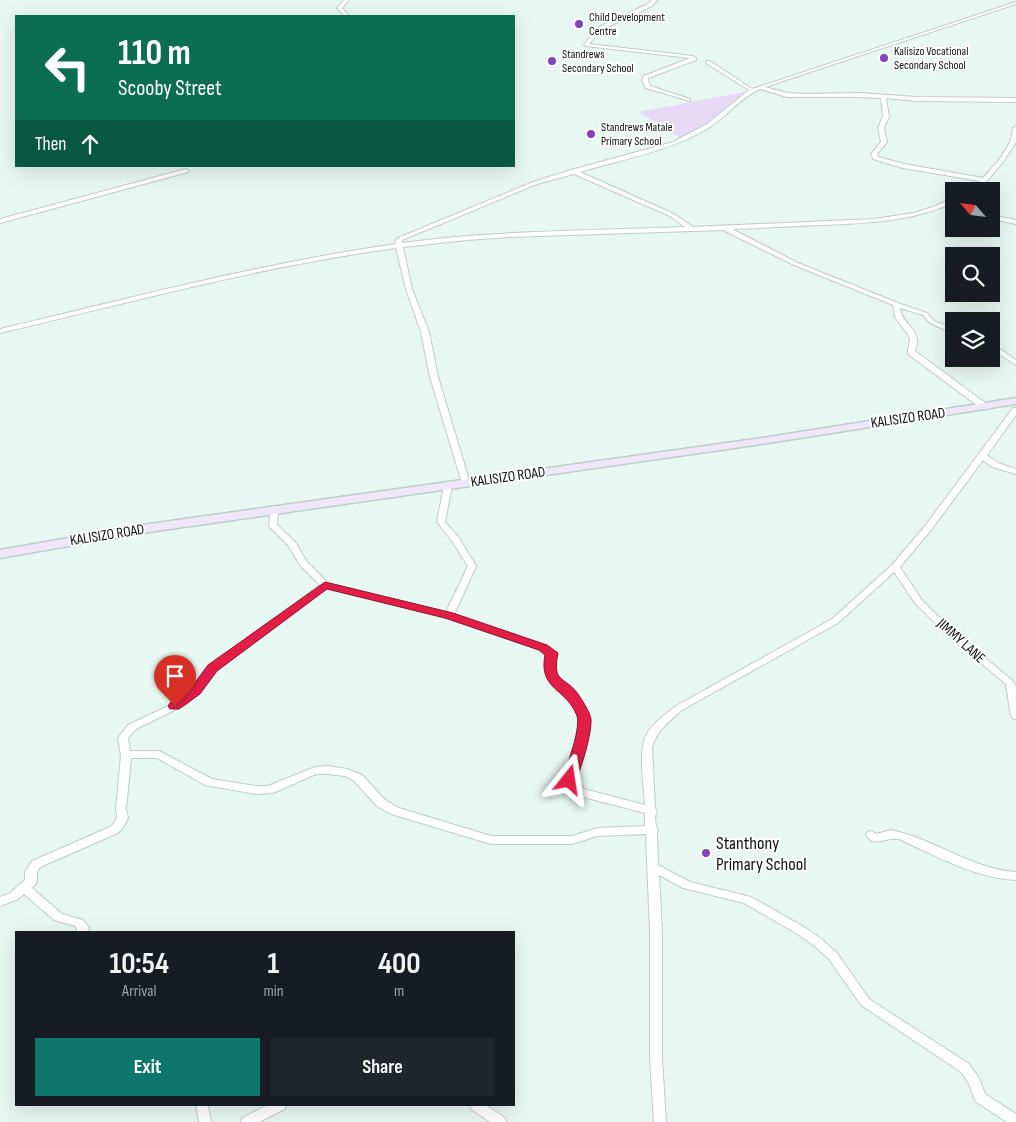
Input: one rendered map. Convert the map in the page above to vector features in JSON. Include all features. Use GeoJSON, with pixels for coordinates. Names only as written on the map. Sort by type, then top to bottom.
{"type":"FeatureCollection","features":[{"type":"Feature","properties":{"kind":"street"},"geometry":{"type":"LineString","coordinates":[[346,15],[339,8],[347,0]]}},
{"type":"Feature","properties":{"kind":"street"},"geometry":{"type":"LineString","coordinates":[[655,0],[650,5],[599,28],[586,45],[691,57],[694,59],[678,64],[674,68],[645,80],[648,87],[688,100]]}},
{"type":"Feature","properties":{"kind":"street"},"geometry":{"type":"LineString","coordinates":[[466,483],[434,377],[425,332],[409,289],[398,241],[504,194],[696,134],[718,119],[750,92],[760,87],[1016,3]]}},
{"type":"Feature","properties":{"kind":"street"},"geometry":{"type":"LineString","coordinates":[[708,62],[750,89]]}},
{"type":"Feature","properties":{"kind":"street"},"geometry":{"type":"LineString","coordinates":[[760,87],[795,96],[1016,100]]}},
{"type":"Feature","properties":{"kind":"street"},"geometry":{"type":"LineString","coordinates":[[883,97],[886,117],[881,128],[884,142],[874,154],[875,158],[903,166],[984,180]]}},
{"type":"Feature","properties":{"kind":"street"},"geometry":{"type":"LineString","coordinates":[[981,182],[1015,141],[1016,128]]}},
{"type":"Feature","properties":{"kind":"street"},"geometry":{"type":"LineString","coordinates":[[0,221],[186,171]]}},
{"type":"Feature","properties":{"kind":"street"},"geometry":{"type":"LineString","coordinates":[[573,171],[672,215],[690,228]]}},
{"type":"Feature","properties":{"kind":"street"},"geometry":{"type":"LineString","coordinates":[[0,331],[237,274],[399,246],[459,239],[577,231],[723,228],[899,219],[944,205]]}},
{"type":"Feature","properties":{"kind":"street"},"geometry":{"type":"LineString","coordinates":[[1000,219],[1016,222]]}},
{"type":"Feature","properties":{"kind":"street"},"geometry":{"type":"LineString","coordinates":[[723,228],[796,264],[925,314],[932,322],[945,328]]}},
{"type":"Feature","properties":{"kind":"street"},"geometry":{"type":"LineString","coordinates":[[896,304],[896,314],[900,323],[911,333],[914,340],[912,352],[985,407]]}},
{"type":"Feature","properties":{"kind":"street"},"geometry":{"type":"LineString","coordinates":[[1000,351],[1016,363]]}},
{"type":"Feature","properties":{"kind":"street","name":"KALISIZO ROAD"},"geometry":{"type":"LineString","coordinates":[[0,554],[84,538],[274,509],[448,486],[1016,402]]}},
{"type":"Feature","properties":{"kind":"street"},"geometry":{"type":"LineString","coordinates":[[660,1122],[656,1059],[654,868],[647,747],[650,737],[659,725],[679,708],[783,652],[835,620],[895,567],[928,528],[1016,410]]}},
{"type":"Feature","properties":{"kind":"street"},"geometry":{"type":"LineString","coordinates":[[982,455],[995,465],[1016,472]]}},
{"type":"Feature","properties":{"kind":"street"},"geometry":{"type":"LineString","coordinates":[[448,486],[441,522],[456,540],[472,566],[449,616]]}},
{"type":"Feature","properties":{"kind":"street"},"geometry":{"type":"LineString","coordinates":[[274,509],[272,526],[292,544],[303,563],[325,585],[449,616],[543,648],[552,653],[549,669],[555,682],[573,696],[584,718],[580,745],[569,780],[580,792],[652,812]]}},
{"type":"Feature","properties":{"kind":"street","name":"JIMMY LANE"},"geometry":{"type":"LineString","coordinates":[[895,567],[918,602],[950,633],[1010,683],[1014,691],[1011,704],[1016,716]]}},
{"type":"Feature","properties":{"kind":"street"},"geometry":{"type":"LineString","coordinates":[[0,902],[25,888],[31,882],[31,872],[36,864],[114,830],[120,824],[124,817],[121,809],[126,755],[123,738],[132,727],[184,702],[196,691],[213,668],[325,585]]}},
{"type":"Feature","properties":{"kind":"street"},"geometry":{"type":"LineString","coordinates":[[126,755],[159,754],[209,782],[256,790],[269,790],[315,771],[328,770],[347,773],[358,778],[382,803],[395,811],[491,840],[572,840],[597,832],[652,830]]}},
{"type":"Feature","properties":{"kind":"street"},"geometry":{"type":"LineString","coordinates":[[871,836],[874,838],[891,834],[901,836],[973,867],[1016,876]]}},
{"type":"Feature","properties":{"kind":"street"},"geometry":{"type":"LineString","coordinates":[[654,868],[687,885],[746,900],[816,941],[837,961],[865,1002],[964,1068],[975,1082],[980,1097],[1016,1121]]}},
{"type":"Feature","properties":{"kind":"street"},"geometry":{"type":"LineString","coordinates":[[25,888],[58,917],[79,924],[83,928],[82,931]]}},
{"type":"Feature","properties":{"kind":"street"},"geometry":{"type":"LineString","coordinates":[[202,1106],[205,1122]]}},
{"type":"Feature","properties":{"kind":"street"},"geometry":{"type":"LineString","coordinates":[[247,1122],[278,1106]]}},
{"type":"Feature","properties":{"kind":"street"},"geometry":{"type":"LineString","coordinates":[[477,1106],[500,1122]]}},
{"type":"Feature","properties":{"kind":"shaded area"},"geometry":{"type":"Polygon","coordinates":[[[746,93],[744,96],[704,126],[680,138],[639,112],[746,93]]]}},
{"type":"Feature","properties":{"kind":"place","name":"Child Development Centre"},"geometry":{"type":"Point","coordinates":[579,24]}},
{"type":"Feature","properties":{"kind":"place","name":"Kalisizo Vocational Secondary School"},"geometry":{"type":"Point","coordinates":[884,58]}},
{"type":"Feature","properties":{"kind":"place","name":"Standrews Secondary School"},"geometry":{"type":"Point","coordinates":[552,61]}},
{"type":"Feature","properties":{"kind":"place","name":"Standrews Matale Primary School"},"geometry":{"type":"Point","coordinates":[591,134]}},
{"type":"Feature","properties":{"kind":"place","name":"Stanthony Primary School"},"geometry":{"type":"Point","coordinates":[706,853]}},
{"type":"Feature","properties":{"kind":"route"},"geometry":{"type":"LineString","coordinates":[[175,706],[184,702],[196,691],[206,674],[213,668],[232,656],[244,644],[288,611],[318,592],[325,585],[449,616],[543,648],[552,653],[549,669],[555,682],[573,696],[582,710],[584,718],[580,745],[569,780]]}}]}
